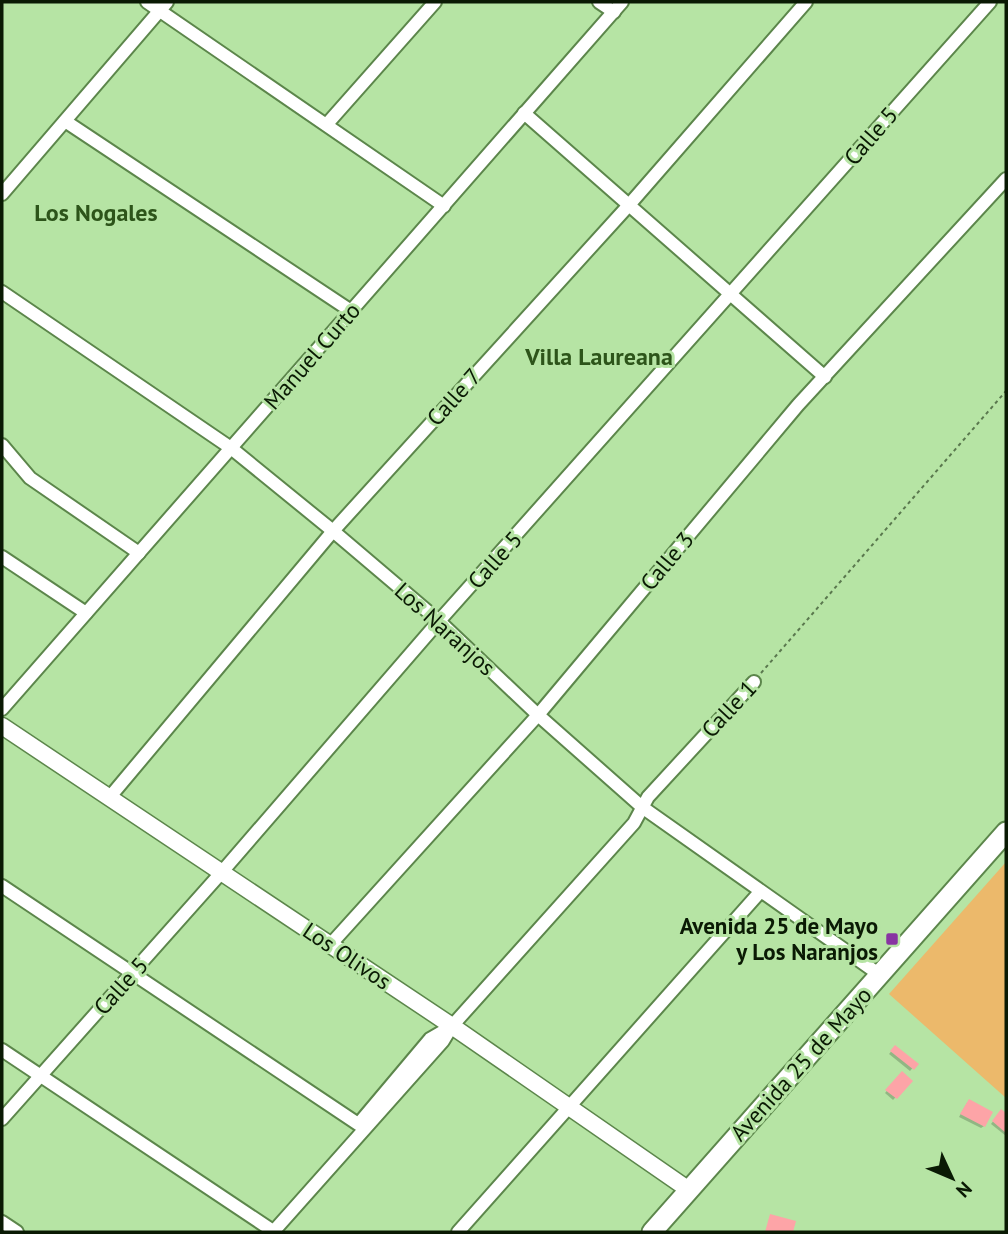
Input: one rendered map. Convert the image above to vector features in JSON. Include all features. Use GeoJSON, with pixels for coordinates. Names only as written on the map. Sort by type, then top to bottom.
{"type":"FeatureCollection","features":[{"type":"Feature","properties":{"kind":"main road","name":"Avenida 25 de Mayo"},"geometry":{"type":"LineString","coordinates":[[652,1232],[1006,832]]}},
{"type":"Feature","properties":{"kind":"street"},"geometry":{"type":"LineString","coordinates":[[147,2],[164,6],[443,206]]}},
{"type":"Feature","properties":{"kind":"street"},"geometry":{"type":"LineString","coordinates":[[327,124],[435,2]]}},
{"type":"Feature","properties":{"kind":"street"},"geometry":{"type":"LineString","coordinates":[[600,2],[618,7]]}},
{"type":"Feature","properties":{"kind":"street","name":"Calle 7"},"geometry":{"type":"LineString","coordinates":[[109,798],[333,531],[629,205],[806,2]]}},
{"type":"Feature","properties":{"kind":"street","name":"Calle 5"},"geometry":{"type":"LineString","coordinates":[[2,1119],[221,873],[439,621],[989,2]]}},
{"type":"Feature","properties":{"kind":"street"},"geometry":{"type":"LineString","coordinates":[[2,194],[164,6]]}},
{"type":"Feature","properties":{"kind":"street","name":"Manuel Curto"},"geometry":{"type":"LineString","coordinates":[[2,709],[618,7]]}},
{"type":"Feature","properties":{"kind":"street"},"geometry":{"type":"LineString","coordinates":[[524,113],[825,377]]}},
{"type":"Feature","properties":{"kind":"street"},"geometry":{"type":"LineString","coordinates":[[65,121],[351,311]]}},
{"type":"Feature","properties":{"kind":"street","name":"Calle 3"},"geometry":{"type":"LineString","coordinates":[[330,945],[538,715],[789,416],[1006,179]]}},
{"type":"Feature","properties":{"kind":"street","name":"Los Naranjos"},"geometry":{"type":"LineString","coordinates":[[2,292],[231,448],[439,621],[538,715],[642,807],[880,975]]}},
{"type":"Feature","properties":{"kind":"street"},"geometry":{"type":"LineString","coordinates":[[2,445],[30,478],[138,554]]}},
{"type":"Feature","properties":{"kind":"street"},"geometry":{"type":"LineString","coordinates":[[2,556],[86,613]]}},
{"type":"Feature","properties":{"kind":"street","name":"Calle 1"},"geometry":{"type":"LineString","coordinates":[[269,1231],[361,1126],[443,1041],[452,1026],[634,824],[648,797],[754,682]]}},
{"type":"Feature","properties":{"kind":"street","name":"Los Olivos"},"geometry":{"type":"LineString","coordinates":[[2,726],[452,1026],[689,1189]]}},
{"type":"Feature","properties":{"kind":"street"},"geometry":{"type":"LineString","coordinates":[[2,886],[361,1126]]}},
{"type":"Feature","properties":{"kind":"street"},"geometry":{"type":"LineString","coordinates":[[458,1232],[760,892]]}},
{"type":"Feature","properties":{"kind":"street"},"geometry":{"type":"LineString","coordinates":[[2,1050],[269,1231]]}},
{"type":"Feature","properties":{"kind":"street"},"geometry":{"type":"LineString","coordinates":[[2,1222],[17,1232]]}},
{"type":"Feature","properties":{"kind":"path","name":"Calle 1"},"geometry":{"type":"LineString","coordinates":[[754,682],[1006,391]]}},
{"type":"Feature","properties":{"kind":"shaded area"},"geometry":{"type":"Polygon","coordinates":[[[1006,862],[1006,1098],[889,994],[1006,862]]]}},
{"type":"Feature","properties":{"kind":"building"},"geometry":{"type":"Polygon","coordinates":[[[895,1045],[919,1064],[914,1070],[890,1051],[895,1045]]]}},
{"type":"Feature","properties":{"kind":"building"},"geometry":{"type":"Polygon","coordinates":[[[902,1071],[913,1081],[897,1099],[885,1090],[902,1071]]]}},
{"type":"Feature","properties":{"kind":"building"},"geometry":{"type":"Polygon","coordinates":[[[969,1099],[993,1112],[985,1127],[960,1114],[969,1099]]]}},
{"type":"Feature","properties":{"kind":"building"},"geometry":{"type":"Polygon","coordinates":[[[1001,1109],[1006,1113],[1006,1133],[992,1121],[1001,1109]]]}},
{"type":"Feature","properties":{"kind":"building"},"geometry":{"type":"Polygon","coordinates":[[[770,1214],[796,1221],[793,1232],[765,1232],[770,1214]]]}},
{"type":"Feature","properties":{"kind":"place","name":"Avenida 25 de Mayo y Los Naranjos"},"geometry":{"type":"Point","coordinates":[892,939]}},
{"type":"Feature","properties":{"kind":"district","name":"Los Nogales"},"geometry":{"type":"Point","coordinates":[96,213]}},
{"type":"Feature","properties":{"kind":"district","name":"Villa Laureana"},"geometry":{"type":"Point","coordinates":[599,357]}}]}
